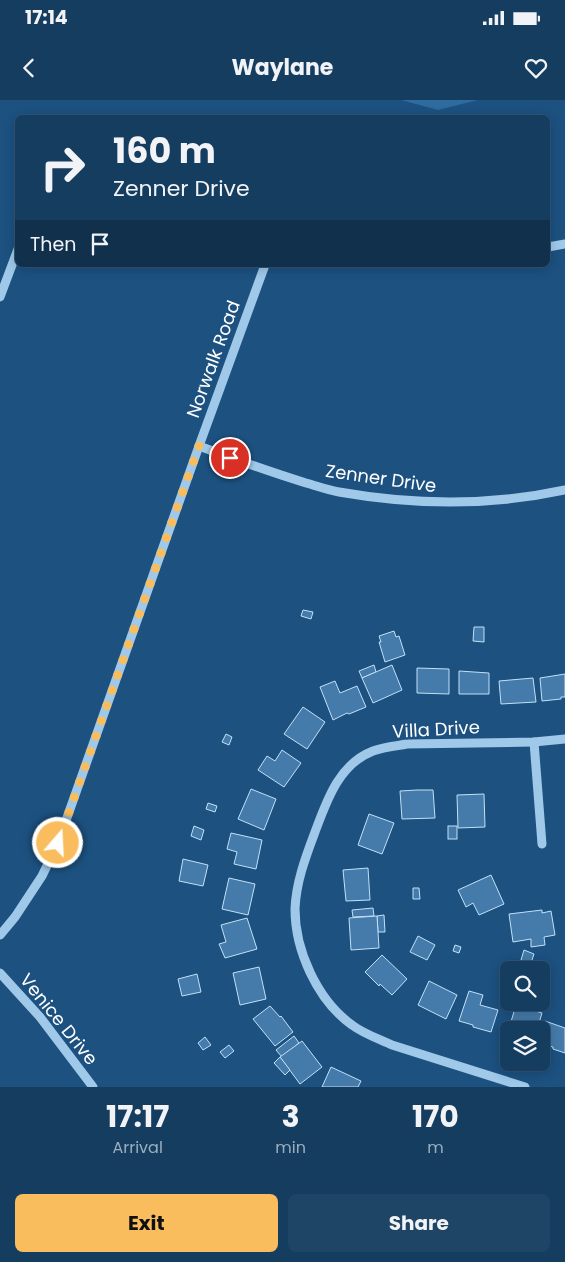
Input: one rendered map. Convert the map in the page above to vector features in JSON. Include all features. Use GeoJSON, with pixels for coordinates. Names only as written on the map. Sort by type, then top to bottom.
{"type":"FeatureCollection","features":[{"type":"Feature","properties":{"kind":"street"},"geometry":{"type":"LineString","coordinates":[[550,247],[565,244]]}},
{"type":"Feature","properties":{"kind":"street"},"geometry":{"type":"LineString","coordinates":[[0,297],[15,257]]}},
{"type":"Feature","properties":{"kind":"street","name":"Norwalk Road"},"geometry":{"type":"LineString","coordinates":[[0,935],[42,876],[58,843],[264,267]]}},
{"type":"Feature","properties":{"kind":"street","name":"Zenner Drive"},"geometry":{"type":"LineString","coordinates":[[199,446],[280,475],[338,492],[394,499],[443,503],[485,501],[565,490]]}},
{"type":"Feature","properties":{"kind":"street","name":"Villa Drive"},"geometry":{"type":"LineString","coordinates":[[525,1087],[392,1045],[352,1025],[333,1006],[307,967],[297,930],[295,908],[299,881],[326,803],[343,772],[356,761],[372,752],[407,744],[534,742],[565,739]]}},
{"type":"Feature","properties":{"kind":"street"},"geometry":{"type":"LineString","coordinates":[[534,742],[542,844]]}},
{"type":"Feature","properties":{"kind":"street","name":"Venice Drive"},"geometry":{"type":"LineString","coordinates":[[0,973],[40,1017],[93,1087]]}},
{"type":"Feature","properties":{"kind":"shaded area"},"geometry":{"type":"Polygon","coordinates":[[[401,100],[478,100],[438,110],[401,100]]]}},
{"type":"Feature","properties":{"kind":"building"},"geometry":{"type":"Polygon","coordinates":[[[303,610],[313,612],[311,619],[301,616],[303,610]]]}},
{"type":"Feature","properties":{"kind":"building"},"geometry":{"type":"Polygon","coordinates":[[[474,627],[484,627],[484,642],[473,641],[474,627]]]}},
{"type":"Feature","properties":{"kind":"building"},"geometry":{"type":"Polygon","coordinates":[[[394,631],[396,637],[399,636],[405,655],[385,662],[379,636],[394,631]]]}},
{"type":"Feature","properties":{"kind":"building"},"geometry":{"type":"Polygon","coordinates":[[[374,665],[376,672],[362,678],[359,671],[374,665]]]}},
{"type":"Feature","properties":{"kind":"building"},"geometry":{"type":"Polygon","coordinates":[[[392,665],[402,690],[373,703],[362,678],[392,665]]]}},
{"type":"Feature","properties":{"kind":"building"},"geometry":{"type":"Polygon","coordinates":[[[417,668],[449,669],[449,694],[417,693],[417,668]]]}},
{"type":"Feature","properties":{"kind":"building"},"geometry":{"type":"Polygon","coordinates":[[[459,671],[489,673],[489,694],[459,694],[459,671]]]}},
{"type":"Feature","properties":{"kind":"building"},"geometry":{"type":"Polygon","coordinates":[[[565,674],[565,697],[542,701],[540,678],[565,674]]]}},
{"type":"Feature","properties":{"kind":"building"},"geometry":{"type":"Polygon","coordinates":[[[533,678],[536,702],[501,704],[499,681],[533,678]]]}},
{"type":"Feature","properties":{"kind":"building"},"geometry":{"type":"Polygon","coordinates":[[[335,681],[340,693],[357,686],[366,707],[333,720],[320,687],[335,681]]]}},
{"type":"Feature","properties":{"kind":"building"},"geometry":{"type":"Polygon","coordinates":[[[303,707],[325,722],[307,749],[284,734],[303,707]]]}},
{"type":"Feature","properties":{"kind":"building"},"geometry":{"type":"Polygon","coordinates":[[[226,734],[232,737],[229,745],[222,742],[226,734]]]}},
{"type":"Feature","properties":{"kind":"building"},"geometry":{"type":"Polygon","coordinates":[[[282,750],[301,763],[284,787],[258,770],[267,756],[275,761],[282,750]]]}},
{"type":"Feature","properties":{"kind":"building"},"geometry":{"type":"Polygon","coordinates":[[[251,789],[276,799],[264,830],[238,819],[251,789]]]}},
{"type":"Feature","properties":{"kind":"building"},"geometry":{"type":"Polygon","coordinates":[[[433,790],[435,818],[402,819],[400,791],[433,790]]]}},
{"type":"Feature","properties":{"kind":"building"},"geometry":{"type":"Polygon","coordinates":[[[484,794],[485,827],[458,828],[457,795],[484,794]]]}},
{"type":"Feature","properties":{"kind":"building"},"geometry":{"type":"Polygon","coordinates":[[[208,803],[217,806],[215,812],[206,809],[208,803]]]}},
{"type":"Feature","properties":{"kind":"building"},"geometry":{"type":"Polygon","coordinates":[[[369,814],[394,823],[382,854],[358,845],[369,814]]]}},
{"type":"Feature","properties":{"kind":"building"},"geometry":{"type":"Polygon","coordinates":[[[194,826],[204,830],[201,840],[191,836],[194,826]]]}},
{"type":"Feature","properties":{"kind":"building"},"geometry":{"type":"Polygon","coordinates":[[[448,826],[457,826],[457,839],[448,839],[448,826]]]}},
{"type":"Feature","properties":{"kind":"building"},"geometry":{"type":"Polygon","coordinates":[[[231,833],[262,840],[256,869],[234,864],[237,852],[227,849],[231,833]]]}},
{"type":"Feature","properties":{"kind":"building"},"geometry":{"type":"Polygon","coordinates":[[[183,859],[208,865],[203,886],[179,881],[183,859]]]}},
{"type":"Feature","properties":{"kind":"building"},"geometry":{"type":"Polygon","coordinates":[[[368,868],[370,900],[346,901],[343,870],[368,868]]]}},
{"type":"Feature","properties":{"kind":"building"},"geometry":{"type":"Polygon","coordinates":[[[491,875],[504,904],[479,915],[473,903],[466,907],[458,890],[491,875]]]}},
{"type":"Feature","properties":{"kind":"building"},"geometry":{"type":"Polygon","coordinates":[[[229,878],[255,884],[248,915],[222,909],[229,878]]]}},
{"type":"Feature","properties":{"kind":"building"},"geometry":{"type":"Polygon","coordinates":[[[413,888],[419,888],[420,899],[413,899],[413,888]]]}},
{"type":"Feature","properties":{"kind":"building"},"geometry":{"type":"Polygon","coordinates":[[[373,908],[374,916],[353,917],[352,910],[373,908]]]}},
{"type":"Feature","properties":{"kind":"building"},"geometry":{"type":"Polygon","coordinates":[[[542,910],[542,913],[551,911],[555,935],[544,937],[545,945],[531,947],[531,939],[513,942],[509,914],[542,910]]]}},
{"type":"Feature","properties":{"kind":"building"},"geometry":{"type":"Polygon","coordinates":[[[384,915],[385,932],[378,932],[377,916],[384,915]]]}},
{"type":"Feature","properties":{"kind":"building"},"geometry":{"type":"Polygon","coordinates":[[[377,916],[379,948],[351,950],[349,918],[377,916]]]}},
{"type":"Feature","properties":{"kind":"building"},"geometry":{"type":"Polygon","coordinates":[[[247,918],[257,949],[225,958],[219,944],[226,942],[221,925],[247,918]]]}},
{"type":"Feature","properties":{"kind":"building"},"geometry":{"type":"Polygon","coordinates":[[[418,936],[435,945],[427,960],[410,952],[418,936]]]}},
{"type":"Feature","properties":{"kind":"building"},"geometry":{"type":"Polygon","coordinates":[[[455,945],[461,947],[459,953],[453,951],[455,945]]]}},
{"type":"Feature","properties":{"kind":"building"},"geometry":{"type":"Polygon","coordinates":[[[524,950],[534,954],[532,961],[521,960],[524,950]]]}},
{"type":"Feature","properties":{"kind":"building"},"geometry":{"type":"Polygon","coordinates":[[[382,955],[407,979],[392,995],[380,984],[379,986],[365,972],[382,955]]]}},
{"type":"Feature","properties":{"kind":"building"},"geometry":{"type":"Polygon","coordinates":[[[259,967],[266,999],[240,1005],[233,973],[259,967]]]}},
{"type":"Feature","properties":{"kind":"building"},"geometry":{"type":"Polygon","coordinates":[[[197,974],[201,992],[182,996],[178,979],[197,974]]]}},
{"type":"Feature","properties":{"kind":"building"},"geometry":{"type":"Polygon","coordinates":[[[429,981],[457,995],[446,1019],[418,1005],[429,981]]]}},
{"type":"Feature","properties":{"kind":"building"},"geometry":{"type":"Polygon","coordinates":[[[469,991],[483,995],[480,1005],[498,1010],[491,1032],[459,1021],[469,991]]]}},
{"type":"Feature","properties":{"kind":"building"},"geometry":{"type":"Polygon","coordinates":[[[270,1006],[281,1016],[293,1032],[275,1046],[253,1019],[270,1006]]]}},
{"type":"Feature","properties":{"kind":"building"},"geometry":{"type":"Polygon","coordinates":[[[514,1011],[536,1011],[542,1013],[540,1021],[511,1021],[514,1011]]]}},
{"type":"Feature","properties":{"kind":"building"},"geometry":{"type":"Polygon","coordinates":[[[550,1023],[565,1028],[565,1053],[553,1049],[550,1046],[550,1023]]]}},
{"type":"Feature","properties":{"kind":"building"},"geometry":{"type":"Polygon","coordinates":[[[294,1036],[299,1043],[282,1057],[276,1050],[294,1036]]]}},
{"type":"Feature","properties":{"kind":"building"},"geometry":{"type":"Polygon","coordinates":[[[205,1037],[211,1045],[203,1050],[198,1043],[205,1037]]]}},
{"type":"Feature","properties":{"kind":"building"},"geometry":{"type":"Polygon","coordinates":[[[302,1041],[322,1067],[300,1084],[280,1057],[302,1041]]]}},
{"type":"Feature","properties":{"kind":"building"},"geometry":{"type":"Polygon","coordinates":[[[229,1045],[234,1051],[225,1058],[220,1052],[229,1045]]]}},
{"type":"Feature","properties":{"kind":"building"},"geometry":{"type":"Polygon","coordinates":[[[280,1057],[290,1070],[285,1075],[274,1063],[280,1057]]]}},
{"type":"Feature","properties":{"kind":"building"},"geometry":{"type":"Polygon","coordinates":[[[331,1067],[361,1081],[358,1087],[322,1087],[331,1067]]]}},
{"type":"Feature","properties":{"kind":"route"},"geometry":{"type":"LineString","coordinates":[[58,843],[199,446],[230,458]]}}]}
